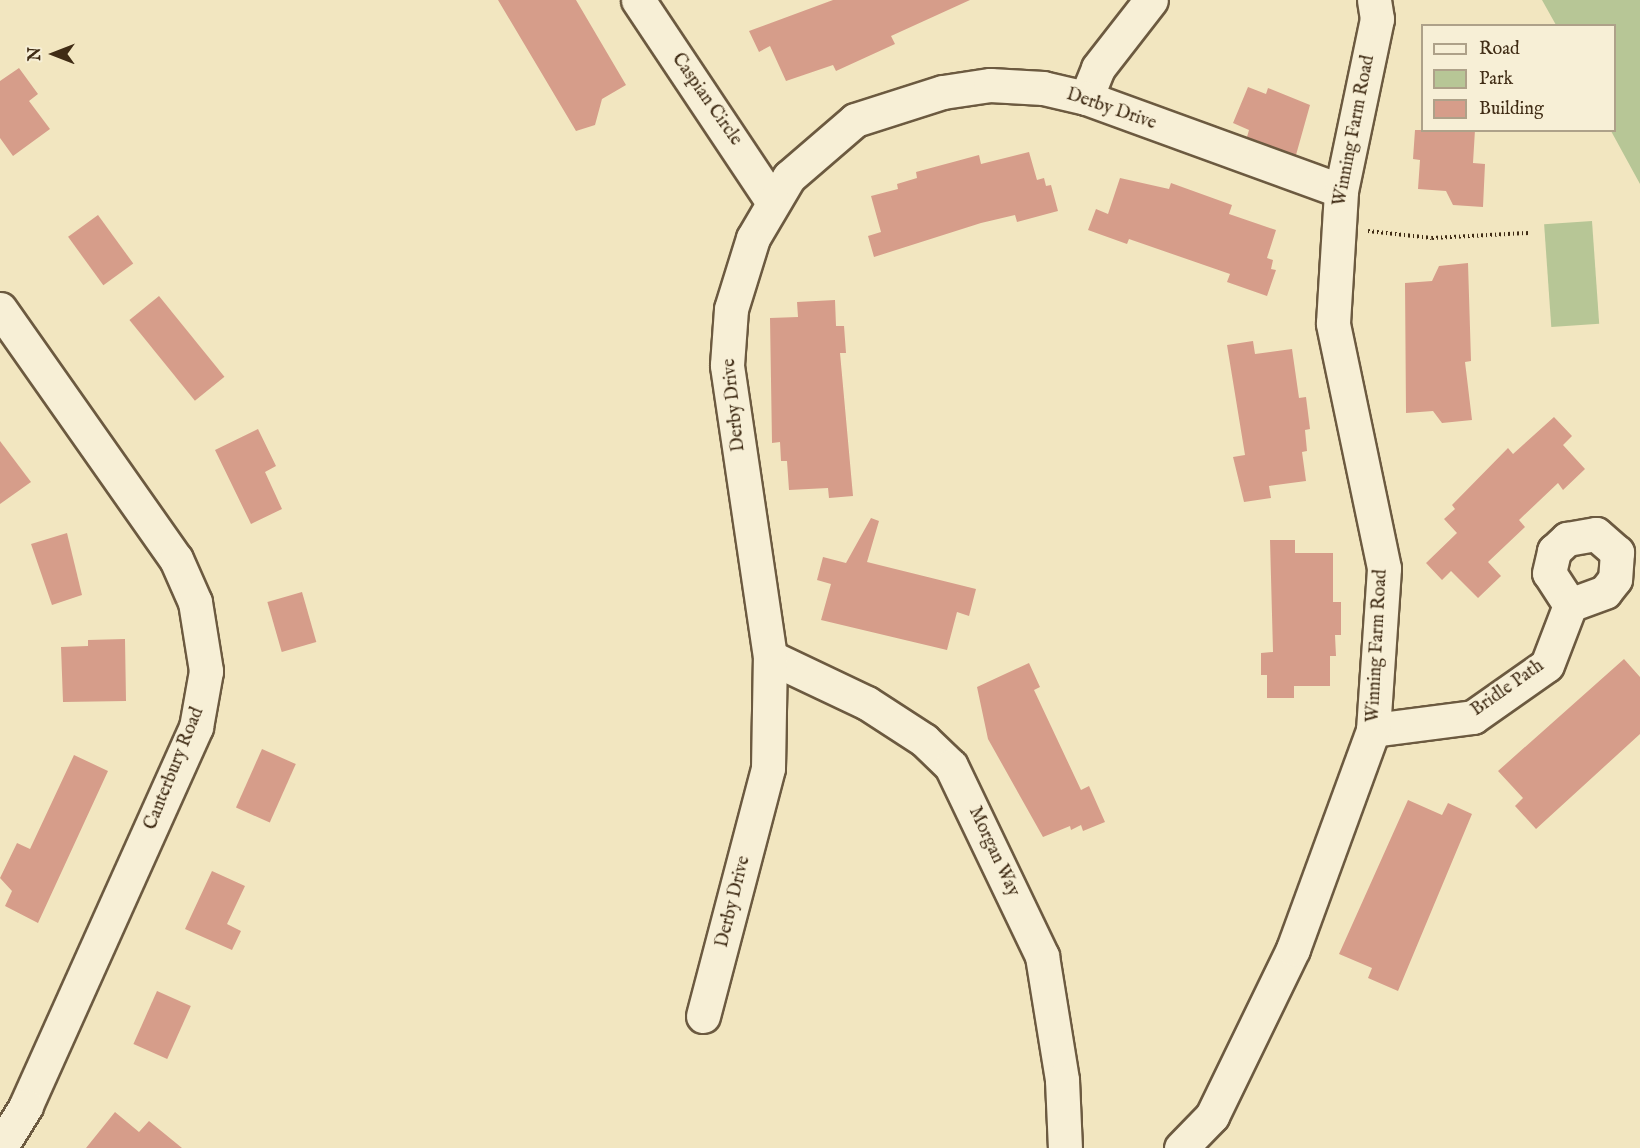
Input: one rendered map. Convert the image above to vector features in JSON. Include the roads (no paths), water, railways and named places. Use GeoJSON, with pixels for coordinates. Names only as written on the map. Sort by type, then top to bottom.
{"type":"FeatureCollection","features":[{"type":"Feature","properties":{"kind":"street","name":"Caspian Circle"},"geometry":{"type":"LineString","coordinates":[[638,0],[772,201]]}},
{"type":"Feature","properties":{"kind":"street"},"geometry":{"type":"LineString","coordinates":[[1086,98],[1098,68],[1151,0]]}},
{"type":"Feature","properties":{"kind":"street","name":"Winning Farm Road"},"geometry":{"type":"LineString","coordinates":[[1181,1148],[1212,1116],[1293,949],[1373,730],[1384,568],[1333,323],[1341,191],[1377,19],[1374,0]]}},
{"type":"Feature","properties":{"kind":"street","name":"Derby Drive"},"geometry":{"type":"LineString","coordinates":[[703,1016],[768,768],[770,657],[727,365],[731,309],[753,238],[772,201],[789,177],[855,120],[898,104],[990,85],[1043,88],[1086,98],[1341,191]]}},
{"type":"Feature","properties":{"kind":"street","name":"Canterbury Road"},"geometry":{"type":"LineString","coordinates":[[0,309],[176,559],[200,619],[206,671],[196,728],[26,1106],[0,1148]]}},
{"type":"Feature","properties":{"kind":"street","name":"Bridle Path"},"geometry":{"type":"LineString","coordinates":[[1373,730],[1473,717],[1547,665],[1570,605]]}},
{"type":"Feature","properties":{"kind":"street","name":"Morgan Way"},"geometry":{"type":"LineString","coordinates":[[770,657],[867,703],[924,740],[951,766],[1042,956],[1062,1080],[1065,1148]]}}]}
